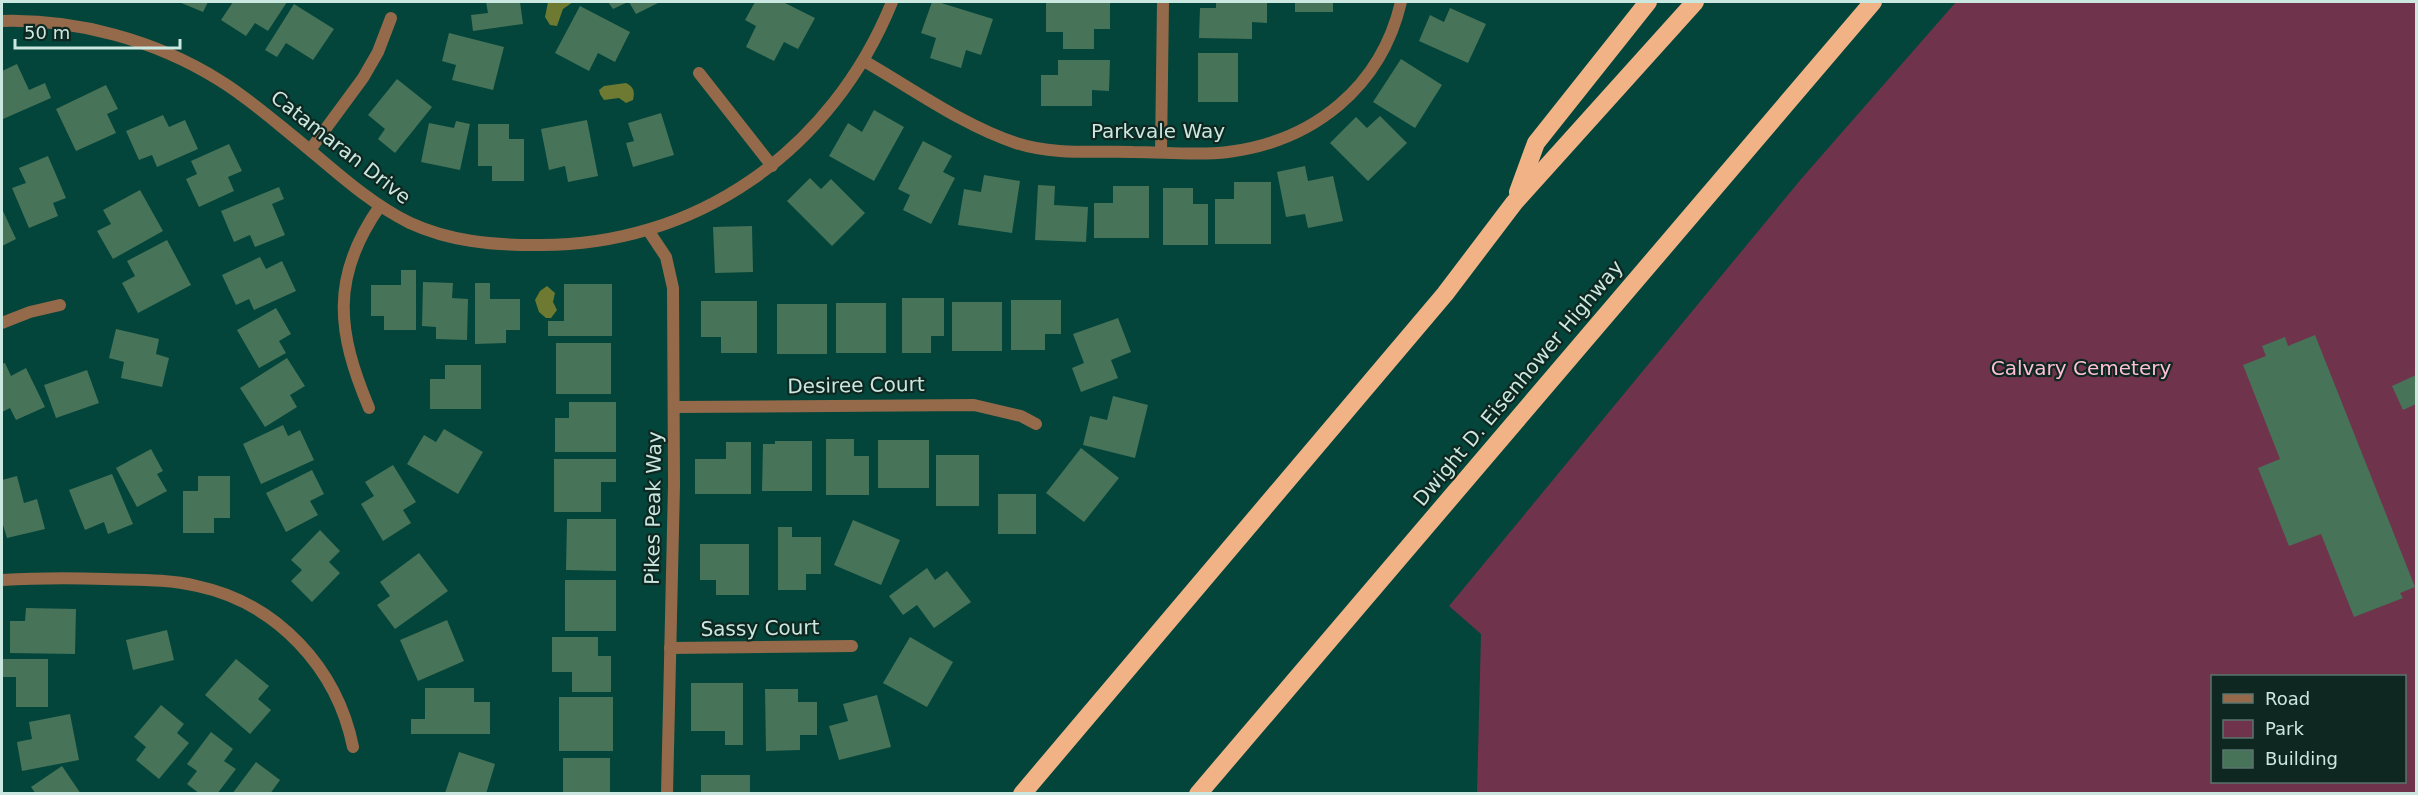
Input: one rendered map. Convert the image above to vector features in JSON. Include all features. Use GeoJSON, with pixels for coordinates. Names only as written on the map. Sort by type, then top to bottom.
{"type":"FeatureCollection","features":[{"type":"Feature","properties":{"kind":"highway"},"geometry":{"type":"LineString","coordinates":[[1514,203],[1536,142],[1648,2]]}},
{"type":"Feature","properties":{"kind":"highway"},"geometry":{"type":"LineString","coordinates":[[1022,794],[1445,294],[1514,203],[1695,2]]}},
{"type":"Feature","properties":{"kind":"highway","name":"Dwight D. Eisenhower Highway"},"geometry":{"type":"LineString","coordinates":[[1198,794],[1873,2]]}},
{"type":"Feature","properties":{"kind":"street","name":"Catamaran Drive"},"geometry":{"type":"LineString","coordinates":[[2,21],[62,24],[143,43],[182,59],[219,80],[253,103],[380,206],[409,222],[439,234],[465,240],[507,245],[553,246],[592,242],[648,230],[687,216],[722,199],[772,166],[801,141],[828,112],[864,61],[892,2]]}},
{"type":"Feature","properties":{"kind":"street"},"geometry":{"type":"LineString","coordinates":[[1161,152],[1163,2]]}},
{"type":"Feature","properties":{"kind":"street","name":"Parkvale Way"},"geometry":{"type":"LineString","coordinates":[[864,61],[984,131],[1017,143],[1068,151],[1226,152],[1276,142],[1321,119],[1359,86],[1379,58],[1387,43],[1401,2]]}},
{"type":"Feature","properties":{"kind":"street"},"geometry":{"type":"LineString","coordinates":[[310,150],[363,78],[378,52],[391,18]]}},
{"type":"Feature","properties":{"kind":"street"},"geometry":{"type":"LineString","coordinates":[[699,73],[772,166]]}},
{"type":"Feature","properties":{"kind":"street"},"geometry":{"type":"LineString","coordinates":[[369,408],[346,342],[343,308],[346,274],[357,242],[380,206]]}},
{"type":"Feature","properties":{"kind":"street","name":"Pikes Peak Way"},"geometry":{"type":"LineString","coordinates":[[648,230],[666,257],[673,288],[674,407],[667,794]]}},
{"type":"Feature","properties":{"kind":"street"},"geometry":{"type":"LineString","coordinates":[[2,323],[30,312],[60,305]]}},
{"type":"Feature","properties":{"kind":"street","name":"Desiree Court"},"geometry":{"type":"LineString","coordinates":[[674,407],[966,404],[991,407],[1036,424]]}},
{"type":"Feature","properties":{"kind":"street"},"geometry":{"type":"LineString","coordinates":[[2,580],[39,577],[161,581],[195,585],[245,603],[275,621],[293,637],[323,672],[339,701],[352,747]]}},
{"type":"Feature","properties":{"kind":"street","name":"Sassy Court"},"geometry":{"type":"LineString","coordinates":[[670,648],[852,646]]}},
{"type":"Feature","properties":{"kind":"green space","name":"Calvary Cemetery"},"geometry":{"type":"Polygon","coordinates":[[[1956,2],[2416,2],[2416,793],[1477,793],[1481,634],[1449,606],[1802,178],[1956,2]]]}},
{"type":"Feature","properties":{"kind":"shaded area"},"geometry":{"type":"Polygon","coordinates":[[[548,2],[573,2],[563,9],[557,26],[550,25],[545,17],[548,2]]]}},
{"type":"Feature","properties":{"kind":"shaded area"},"geometry":{"type":"Polygon","coordinates":[[[626,83],[632,88],[634,95],[633,100],[626,103],[619,98],[604,100],[600,94],[599,90],[604,86],[626,83]]]}},
{"type":"Feature","properties":{"kind":"shaded area"},"geometry":{"type":"Polygon","coordinates":[[[547,286],[555,293],[553,302],[557,310],[551,318],[546,318],[539,312],[535,300],[540,291],[547,286]]]}},
{"type":"Feature","properties":{"kind":"building"},"geometry":{"type":"Polygon","coordinates":[[[179,2],[208,2],[203,12],[179,2]]]}},
{"type":"Feature","properties":{"kind":"building"},"geometry":{"type":"Polygon","coordinates":[[[233,2],[287,2],[268,31],[255,23],[246,36],[221,20],[233,2]]]}},
{"type":"Feature","properties":{"kind":"building"},"geometry":{"type":"Polygon","coordinates":[[[486,2],[520,2],[523,24],[473,31],[471,15],[488,13],[486,2]]]}},
{"type":"Feature","properties":{"kind":"building"},"geometry":{"type":"Polygon","coordinates":[[[608,2],[628,2],[613,9],[608,2]]]}},
{"type":"Feature","properties":{"kind":"building"},"geometry":{"type":"Polygon","coordinates":[[[629,2],[660,2],[636,14],[629,2]]]}},
{"type":"Feature","properties":{"kind":"building"},"geometry":{"type":"Polygon","coordinates":[[[755,2],[783,2],[815,18],[798,49],[784,42],[774,61],[746,47],[756,26],[745,20],[755,2]]]}},
{"type":"Feature","properties":{"kind":"building"},"geometry":{"type":"Polygon","coordinates":[[[932,2],[993,19],[981,55],[966,50],[961,68],[930,58],[936,38],[921,33],[932,2]]]}},
{"type":"Feature","properties":{"kind":"building"},"geometry":{"type":"Polygon","coordinates":[[[1046,2],[1110,2],[1110,29],[1094,29],[1094,49],[1063,49],[1063,32],[1046,32],[1046,2]]]}},
{"type":"Feature","properties":{"kind":"building"},"geometry":{"type":"Polygon","coordinates":[[[1216,2],[1267,2],[1267,23],[1252,22],[1252,39],[1199,38],[1200,8],[1216,8],[1216,2]]]}},
{"type":"Feature","properties":{"kind":"building"},"geometry":{"type":"Polygon","coordinates":[[[1295,2],[1333,2],[1333,12],[1295,12],[1295,2]]]}},
{"type":"Feature","properties":{"kind":"building"},"geometry":{"type":"Polygon","coordinates":[[[294,4],[334,29],[313,60],[286,43],[277,57],[265,50],[294,4]]]}},
{"type":"Feature","properties":{"kind":"building"},"geometry":{"type":"Polygon","coordinates":[[[580,6],[630,32],[615,62],[598,53],[589,71],[555,53],[580,6]]]}},
{"type":"Feature","properties":{"kind":"building"},"geometry":{"type":"Polygon","coordinates":[[[1450,8],[1486,24],[1468,63],[1419,41],[1430,15],[1444,22],[1450,8]]]}},
{"type":"Feature","properties":{"kind":"building"},"geometry":{"type":"Polygon","coordinates":[[[449,33],[504,47],[493,90],[452,80],[456,65],[442,61],[449,33]]]}},
{"type":"Feature","properties":{"kind":"building"},"geometry":{"type":"Polygon","coordinates":[[[1198,53],[1238,53],[1238,102],[1198,102],[1198,53]]]}},
{"type":"Feature","properties":{"kind":"building"},"geometry":{"type":"Polygon","coordinates":[[[1401,59],[1442,85],[1415,128],[1373,102],[1401,59]]]}},
{"type":"Feature","properties":{"kind":"building"},"geometry":{"type":"Polygon","coordinates":[[[1058,60],[1110,60],[1109,91],[1092,90],[1092,106],[1041,106],[1041,75],[1058,75],[1058,60]]]}},
{"type":"Feature","properties":{"kind":"building"},"geometry":{"type":"Polygon","coordinates":[[[17,64],[29,90],[45,83],[51,98],[3,119],[2,71],[17,64]]]}},
{"type":"Feature","properties":{"kind":"building"},"geometry":{"type":"Polygon","coordinates":[[[397,79],[432,107],[395,153],[378,139],[385,129],[368,115],[397,79]]]}},
{"type":"Feature","properties":{"kind":"building"},"geometry":{"type":"Polygon","coordinates":[[[106,85],[118,109],[107,114],[116,133],[76,151],[56,109],[106,85]]]}},
{"type":"Feature","properties":{"kind":"building"},"geometry":{"type":"Polygon","coordinates":[[[874,110],[904,127],[874,181],[829,156],[848,123],[862,132],[874,110]]]}},
{"type":"Feature","properties":{"kind":"building"},"geometry":{"type":"Polygon","coordinates":[[[661,113],[674,155],[633,167],[626,143],[634,141],[628,123],[661,113]]]}},
{"type":"Feature","properties":{"kind":"building"},"geometry":{"type":"Polygon","coordinates":[[[163,115],[169,127],[185,120],[198,149],[157,167],[152,155],[139,160],[126,131],[163,115]]]}},
{"type":"Feature","properties":{"kind":"building"},"geometry":{"type":"Polygon","coordinates":[[[1380,116],[1407,143],[1368,181],[1330,143],[1356,117],[1367,128],[1380,116]]]}},
{"type":"Feature","properties":{"kind":"building"},"geometry":{"type":"Polygon","coordinates":[[[587,120],[598,176],[568,182],[565,166],[549,170],[541,129],[587,120]]]}},
{"type":"Feature","properties":{"kind":"building"},"geometry":{"type":"Polygon","coordinates":[[[456,121],[470,124],[460,170],[421,162],[429,123],[454,128],[456,121]]]}},
{"type":"Feature","properties":{"kind":"building"},"geometry":{"type":"Polygon","coordinates":[[[478,124],[509,124],[509,139],[524,139],[524,181],[492,181],[492,166],[478,166],[478,124]]]}},
{"type":"Feature","properties":{"kind":"building"},"geometry":{"type":"Polygon","coordinates":[[[923,141],[952,156],[943,172],[955,178],[931,224],[903,210],[910,195],[898,189],[923,141]]]}},
{"type":"Feature","properties":{"kind":"building"},"geometry":{"type":"Polygon","coordinates":[[[229,144],[242,171],[228,177],[234,191],[199,207],[186,179],[197,174],[191,161],[229,144]]]}},
{"type":"Feature","properties":{"kind":"building"},"geometry":{"type":"Polygon","coordinates":[[[48,156],[66,198],[53,203],[58,216],[29,228],[12,188],[26,183],[19,168],[48,156]]]}},
{"type":"Feature","properties":{"kind":"building"},"geometry":{"type":"Polygon","coordinates":[[[1305,166],[1308,181],[1333,176],[1343,221],[1308,228],[1305,214],[1286,217],[1277,172],[1305,166]]]}},
{"type":"Feature","properties":{"kind":"building"},"geometry":{"type":"Polygon","coordinates":[[[984,175],[1020,181],[1012,233],[958,225],[964,189],[981,192],[984,175]]]}},
{"type":"Feature","properties":{"kind":"building"},"geometry":{"type":"Polygon","coordinates":[[[810,178],[821,189],[831,179],[865,213],[832,246],[787,201],[810,178]]]}},
{"type":"Feature","properties":{"kind":"building"},"geometry":{"type":"Polygon","coordinates":[[[1234,182],[1271,182],[1271,244],[1215,244],[1215,199],[1234,199],[1234,182]]]}},
{"type":"Feature","properties":{"kind":"building"},"geometry":{"type":"Polygon","coordinates":[[[1038,185],[1055,186],[1054,205],[1088,207],[1086,242],[1035,240],[1038,185]]]}},
{"type":"Feature","properties":{"kind":"building"},"geometry":{"type":"Polygon","coordinates":[[[1113,186],[1149,186],[1149,238],[1094,238],[1094,203],[1113,203],[1113,186]]]}},
{"type":"Feature","properties":{"kind":"building"},"geometry":{"type":"Polygon","coordinates":[[[279,187],[284,199],[272,204],[285,235],[255,247],[250,235],[234,242],[221,211],[279,187]]]}},
{"type":"Feature","properties":{"kind":"building"},"geometry":{"type":"Polygon","coordinates":[[[1163,188],[1193,188],[1193,204],[1208,204],[1208,245],[1163,245],[1163,188]]]}},
{"type":"Feature","properties":{"kind":"building"},"geometry":{"type":"Polygon","coordinates":[[[140,190],[163,231],[113,259],[97,231],[111,224],[103,210],[140,190]]]}},
{"type":"Feature","properties":{"kind":"building"},"geometry":{"type":"Polygon","coordinates":[[[2,209],[16,239],[2,246],[2,209]]]}},
{"type":"Feature","properties":{"kind":"building"},"geometry":{"type":"Polygon","coordinates":[[[752,226],[753,272],[715,273],[713,227],[752,226]]]}},
{"type":"Feature","properties":{"kind":"building"},"geometry":{"type":"Polygon","coordinates":[[[167,240],[191,285],[138,313],[122,283],[135,276],[127,261],[167,240]]]}},
{"type":"Feature","properties":{"kind":"building"},"geometry":{"type":"Polygon","coordinates":[[[260,257],[266,269],[282,261],[296,291],[254,310],[249,299],[236,305],[222,275],[260,257]]]}},
{"type":"Feature","properties":{"kind":"building"},"geometry":{"type":"Polygon","coordinates":[[[401,270],[416,270],[416,330],[384,330],[384,316],[371,316],[371,285],[401,285],[401,270]]]}},
{"type":"Feature","properties":{"kind":"building"},"geometry":{"type":"Polygon","coordinates":[[[423,282],[453,283],[452,298],[468,299],[467,340],[436,339],[436,327],[422,326],[423,282]]]}},
{"type":"Feature","properties":{"kind":"building"},"geometry":{"type":"Polygon","coordinates":[[[475,283],[490,283],[490,299],[520,299],[520,330],[506,330],[506,343],[475,344],[475,283]]]}},
{"type":"Feature","properties":{"kind":"building"},"geometry":{"type":"Polygon","coordinates":[[[564,284],[612,284],[612,336],[548,336],[548,321],[564,321],[564,284]]]}},
{"type":"Feature","properties":{"kind":"building"},"geometry":{"type":"Polygon","coordinates":[[[902,298],[944,298],[944,336],[931,336],[931,353],[902,353],[902,298]]]}},
{"type":"Feature","properties":{"kind":"building"},"geometry":{"type":"Polygon","coordinates":[[[1011,300],[1061,300],[1061,334],[1045,334],[1045,350],[1011,350],[1011,300]]]}},
{"type":"Feature","properties":{"kind":"building"},"geometry":{"type":"Polygon","coordinates":[[[701,301],[757,301],[757,353],[721,353],[721,337],[701,337],[701,301]]]}},
{"type":"Feature","properties":{"kind":"building"},"geometry":{"type":"Polygon","coordinates":[[[952,302],[1002,302],[1002,351],[952,351],[952,302]]]}},
{"type":"Feature","properties":{"kind":"building"},"geometry":{"type":"Polygon","coordinates":[[[836,303],[886,303],[886,353],[836,353],[836,303]]]}},
{"type":"Feature","properties":{"kind":"building"},"geometry":{"type":"Polygon","coordinates":[[[777,304],[827,304],[827,354],[777,354],[777,304]]]}},
{"type":"Feature","properties":{"kind":"building"},"geometry":{"type":"Polygon","coordinates":[[[276,308],[291,334],[279,341],[286,353],[259,368],[237,330],[276,308]]]}},
{"type":"Feature","properties":{"kind":"building"},"geometry":{"type":"Polygon","coordinates":[[[1118,318],[1131,352],[1111,360],[1118,378],[1081,392],[1072,368],[1084,363],[1073,334],[1118,318]]]}},
{"type":"Feature","properties":{"kind":"building"},"geometry":{"type":"Polygon","coordinates":[[[116,329],[159,339],[156,354],[169,358],[162,387],[121,378],[124,362],[109,358],[116,329]]]}},
{"type":"Feature","properties":{"kind":"building"},"geometry":{"type":"Polygon","coordinates":[[[2315,335],[2415,587],[2400,593],[2403,598],[2354,617],[2321,534],[2289,546],[2258,468],[2280,459],[2243,365],[2266,356],[2262,346],[2285,337],[2288,346],[2315,335]]]}},
{"type":"Feature","properties":{"kind":"building"},"geometry":{"type":"Polygon","coordinates":[[[556,343],[611,343],[611,394],[556,394],[556,343]]]}},
{"type":"Feature","properties":{"kind":"building"},"geometry":{"type":"Polygon","coordinates":[[[287,358],[305,386],[290,395],[297,407],[265,427],[240,388],[287,358]]]}},
{"type":"Feature","properties":{"kind":"building"},"geometry":{"type":"Polygon","coordinates":[[[5,363],[11,376],[26,368],[45,407],[16,420],[10,408],[2,412],[2,364],[5,363]]]}},
{"type":"Feature","properties":{"kind":"building"},"geometry":{"type":"Polygon","coordinates":[[[445,365],[481,365],[481,409],[430,409],[430,379],[445,379],[445,365]]]}},
{"type":"Feature","properties":{"kind":"building"},"geometry":{"type":"Polygon","coordinates":[[[87,370],[99,403],[56,418],[44,385],[87,370]]]}},
{"type":"Feature","properties":{"kind":"building"},"geometry":{"type":"Polygon","coordinates":[[[2416,375],[2416,404],[2403,410],[2392,386],[2416,375]]]}},
{"type":"Feature","properties":{"kind":"building"},"geometry":{"type":"Polygon","coordinates":[[[1113,396],[1148,405],[1135,458],[1083,445],[1090,416],[1107,420],[1113,396]]]}},
{"type":"Feature","properties":{"kind":"building"},"geometry":{"type":"Polygon","coordinates":[[[569,402],[616,402],[616,452],[555,452],[555,418],[569,418],[569,402]]]}},
{"type":"Feature","properties":{"kind":"building"},"geometry":{"type":"Polygon","coordinates":[[[283,425],[288,436],[300,430],[314,460],[261,484],[243,444],[283,425]]]}},
{"type":"Feature","properties":{"kind":"building"},"geometry":{"type":"Polygon","coordinates":[[[444,429],[483,452],[458,494],[407,464],[424,435],[436,442],[444,429]]]}},
{"type":"Feature","properties":{"kind":"building"},"geometry":{"type":"Polygon","coordinates":[[[826,439],[854,439],[854,456],[869,456],[869,495],[826,495],[826,439]]]}},
{"type":"Feature","properties":{"kind":"building"},"geometry":{"type":"Polygon","coordinates":[[[878,440],[929,440],[929,488],[878,488],[878,440]]]}},
{"type":"Feature","properties":{"kind":"building"},"geometry":{"type":"Polygon","coordinates":[[[775,441],[812,441],[812,491],[762,491],[763,444],[775,444],[775,441]]]}},
{"type":"Feature","properties":{"kind":"building"},"geometry":{"type":"Polygon","coordinates":[[[726,442],[751,442],[751,494],[695,494],[695,459],[726,459],[726,442]]]}},
{"type":"Feature","properties":{"kind":"building"},"geometry":{"type":"Polygon","coordinates":[[[1081,448],[1119,478],[1084,522],[1046,493],[1081,448]]]}},
{"type":"Feature","properties":{"kind":"building"},"geometry":{"type":"Polygon","coordinates":[[[151,449],[163,471],[157,474],[167,491],[137,507],[116,468],[151,449]]]}},
{"type":"Feature","properties":{"kind":"building"},"geometry":{"type":"Polygon","coordinates":[[[936,455],[979,455],[979,506],[936,506],[936,455]]]}},
{"type":"Feature","properties":{"kind":"building"},"geometry":{"type":"Polygon","coordinates":[[[554,459],[616,459],[616,482],[601,482],[601,512],[554,512],[554,459]]]}},
{"type":"Feature","properties":{"kind":"building"},"geometry":{"type":"Polygon","coordinates":[[[393,465],[416,502],[403,510],[411,523],[383,541],[361,504],[374,496],[365,482],[393,465]]]}},
{"type":"Feature","properties":{"kind":"building"},"geometry":{"type":"Polygon","coordinates":[[[312,470],[324,494],[310,501],[318,515],[286,532],[266,493],[312,470]]]}},
{"type":"Feature","properties":{"kind":"building"},"geometry":{"type":"Polygon","coordinates":[[[112,474],[133,524],[108,534],[104,522],[85,530],[69,490],[112,474]]]}},
{"type":"Feature","properties":{"kind":"building"},"geometry":{"type":"Polygon","coordinates":[[[17,476],[24,503],[37,499],[45,529],[7,538],[2,525],[2,480],[17,476]]]}},
{"type":"Feature","properties":{"kind":"building"},"geometry":{"type":"Polygon","coordinates":[[[198,476],[230,476],[230,518],[214,518],[214,533],[183,533],[183,491],[198,491],[198,476]]]}},
{"type":"Feature","properties":{"kind":"building"},"geometry":{"type":"Polygon","coordinates":[[[998,494],[1036,494],[1036,534],[998,534],[998,494]]]}},
{"type":"Feature","properties":{"kind":"building"},"geometry":{"type":"Polygon","coordinates":[[[567,519],[616,519],[616,571],[566,570],[567,519]]]}},
{"type":"Feature","properties":{"kind":"building"},"geometry":{"type":"Polygon","coordinates":[[[853,520],[900,540],[881,585],[834,565],[853,520]]]}},
{"type":"Feature","properties":{"kind":"building"},"geometry":{"type":"Polygon","coordinates":[[[778,527],[792,527],[792,537],[821,537],[821,574],[806,574],[806,590],[778,590],[778,527]]]}},
{"type":"Feature","properties":{"kind":"building"},"geometry":{"type":"Polygon","coordinates":[[[320,530],[340,551],[329,562],[340,573],[312,602],[291,581],[302,570],[291,560],[320,530]]]}},
{"type":"Feature","properties":{"kind":"building"},"geometry":{"type":"Polygon","coordinates":[[[700,544],[749,544],[749,595],[716,595],[716,580],[700,580],[700,544]]]}},
{"type":"Feature","properties":{"kind":"building"},"geometry":{"type":"Polygon","coordinates":[[[419,553],[448,591],[395,629],[377,605],[390,596],[380,582],[419,553]]]}},
{"type":"Feature","properties":{"kind":"building"},"geometry":{"type":"Polygon","coordinates":[[[927,568],[935,580],[947,571],[971,602],[934,628],[917,605],[903,615],[889,596],[927,568]]]}},
{"type":"Feature","properties":{"kind":"building"},"geometry":{"type":"Polygon","coordinates":[[[565,580],[616,580],[616,631],[565,631],[565,580]]]}},
{"type":"Feature","properties":{"kind":"building"},"geometry":{"type":"Polygon","coordinates":[[[26,608],[76,609],[75,654],[10,653],[10,621],[25,621],[26,608]]]}},
{"type":"Feature","properties":{"kind":"building"},"geometry":{"type":"Polygon","coordinates":[[[447,620],[464,661],[418,681],[400,640],[447,620]]]}},
{"type":"Feature","properties":{"kind":"building"},"geometry":{"type":"Polygon","coordinates":[[[167,630],[174,660],[133,670],[126,640],[167,630]]]}},
{"type":"Feature","properties":{"kind":"building"},"geometry":{"type":"Polygon","coordinates":[[[552,637],[598,637],[598,656],[611,656],[611,692],[572,692],[572,672],[552,672],[552,637]]]}},
{"type":"Feature","properties":{"kind":"building"},"geometry":{"type":"Polygon","coordinates":[[[910,637],[953,662],[927,707],[883,683],[910,637]]]}},
{"type":"Feature","properties":{"kind":"building"},"geometry":{"type":"Polygon","coordinates":[[[2,659],[48,659],[48,707],[16,707],[16,677],[2,677],[2,659]]]}},
{"type":"Feature","properties":{"kind":"building"},"geometry":{"type":"Polygon","coordinates":[[[236,659],[269,686],[258,699],[271,710],[250,734],[205,695],[236,659]]]}},
{"type":"Feature","properties":{"kind":"building"},"geometry":{"type":"Polygon","coordinates":[[[691,683],[743,683],[743,745],[725,745],[725,731],[691,731],[691,683]]]}},
{"type":"Feature","properties":{"kind":"building"},"geometry":{"type":"Polygon","coordinates":[[[425,688],[474,688],[474,702],[490,702],[490,734],[411,734],[411,719],[425,719],[425,688]]]}},
{"type":"Feature","properties":{"kind":"building"},"geometry":{"type":"Polygon","coordinates":[[[765,689],[798,689],[798,702],[817,702],[817,735],[800,735],[800,750],[766,751],[765,689]]]}},
{"type":"Feature","properties":{"kind":"building"},"geometry":{"type":"Polygon","coordinates":[[[877,695],[891,747],[839,760],[829,726],[848,721],[843,704],[877,695]]]}},
{"type":"Feature","properties":{"kind":"building"},"geometry":{"type":"Polygon","coordinates":[[[559,697],[613,697],[613,751],[559,751],[559,697]]]}},
{"type":"Feature","properties":{"kind":"building"},"geometry":{"type":"Polygon","coordinates":[[[161,705],[184,724],[177,733],[189,743],[159,779],[136,760],[146,747],[134,737],[161,705]]]}},
{"type":"Feature","properties":{"kind":"building"},"geometry":{"type":"Polygon","coordinates":[[[70,714],[79,760],[22,771],[17,742],[32,739],[29,722],[70,714]]]}},
{"type":"Feature","properties":{"kind":"building"},"geometry":{"type":"Polygon","coordinates":[[[211,732],[233,749],[224,761],[236,769],[217,794],[200,794],[187,784],[197,771],[187,764],[211,732]]]}},
{"type":"Feature","properties":{"kind":"building"},"geometry":{"type":"Polygon","coordinates":[[[459,752],[495,764],[486,794],[445,793],[459,752]]]}},
{"type":"Feature","properties":{"kind":"building"},"geometry":{"type":"Polygon","coordinates":[[[563,758],[610,758],[610,794],[563,794],[563,758]]]}},
{"type":"Feature","properties":{"kind":"building"},"geometry":{"type":"Polygon","coordinates":[[[256,762],[280,780],[270,794],[232,794],[256,762]]]}},
{"type":"Feature","properties":{"kind":"building"},"geometry":{"type":"Polygon","coordinates":[[[62,766],[81,794],[36,794],[31,787],[62,766]]]}},
{"type":"Feature","properties":{"kind":"building"},"geometry":{"type":"Polygon","coordinates":[[[701,775],[750,775],[750,794],[701,794],[701,775]]]}}]}
